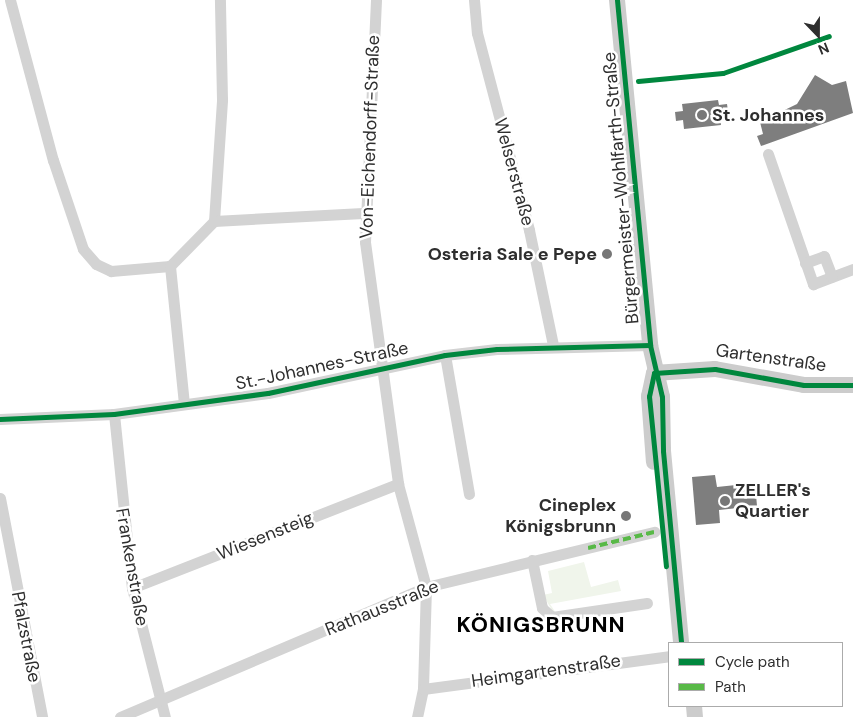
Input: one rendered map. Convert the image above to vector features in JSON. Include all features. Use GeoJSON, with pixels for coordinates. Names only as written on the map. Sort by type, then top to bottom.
{"type":"FeatureCollection","features":[{"type":"Feature","properties":{"kind":"street"},"geometry":{"type":"LineString","coordinates":[[10,0],[53,160],[83,250],[96,264],[111,271],[170,266],[214,221],[222,101],[220,0]]}},
{"type":"Feature","properties":{"kind":"street","name":"Von-Eichendorff-Straße"},"geometry":{"type":"LineString","coordinates":[[376,0],[363,213],[366,274],[383,367],[398,484],[426,587],[422,688],[417,717]]}},
{"type":"Feature","properties":{"kind":"street","name":"Welserstraße"},"geometry":{"type":"LineString","coordinates":[[474,0],[477,34],[529,230],[553,345]]}},
{"type":"Feature","properties":{"kind":"street","name":"Bürgermeister-Wohlfarth-Straße"},"geometry":{"type":"LineString","coordinates":[[616,0],[654,373],[674,642]]}},
{"type":"Feature","properties":{"kind":"street"},"geometry":{"type":"LineString","coordinates":[[768,154],[812,284],[853,269]]}},
{"type":"Feature","properties":{"kind":"street"},"geometry":{"type":"LineString","coordinates":[[214,221],[363,213]]}},
{"type":"Feature","properties":{"kind":"street"},"geometry":{"type":"LineString","coordinates":[[805,263],[824,256],[832,277]]}},
{"type":"Feature","properties":{"kind":"street"},"geometry":{"type":"LineString","coordinates":[[170,266],[184,404]]}},
{"type":"Feature","properties":{"kind":"street","name":"St.-Johannes-Straße"},"geometry":{"type":"LineString","coordinates":[[0,419],[114,414],[291,389],[383,367],[445,355],[553,345],[650,345]]}},
{"type":"Feature","properties":{"kind":"street"},"geometry":{"type":"LineString","coordinates":[[445,355],[468,494]]}},
{"type":"Feature","properties":{"kind":"street","name":"Gartenstraße"},"geometry":{"type":"LineString","coordinates":[[654,373],[714,369],[804,385],[853,385]]}},
{"type":"Feature","properties":{"kind":"street","name":"Bürgermeister-Wohlfarth-Straße"},"geometry":{"type":"LineString","coordinates":[[657,412],[663,451],[681,642]]}},
{"type":"Feature","properties":{"kind":"street","name":"Frankenstraße"},"geometry":{"type":"LineString","coordinates":[[114,414],[132,588],[165,717]]}},
{"type":"Feature","properties":{"kind":"street","name":"Wiesensteig"},"geometry":{"type":"LineString","coordinates":[[132,588],[398,484]]}},
{"type":"Feature","properties":{"kind":"street","name":"Pfalzstraße"},"geometry":{"type":"LineString","coordinates":[[0,498],[42,717]]}},
{"type":"Feature","properties":{"kind":"street","name":"Rathausstraße"},"geometry":{"type":"LineString","coordinates":[[120,717],[426,587],[654,532]]}},
{"type":"Feature","properties":{"kind":"street"},"geometry":{"type":"LineString","coordinates":[[532,560],[544,612],[552,617],[647,603]]}},
{"type":"Feature","properties":{"kind":"street","name":"Heimgartenstraße"},"geometry":{"type":"LineString","coordinates":[[422,688],[668,656]]}},
{"type":"Feature","properties":{"kind":"shaded area"},"geometry":{"type":"Polygon","coordinates":[[[584,562],[591,587],[618,580],[621,591],[550,604],[556,613],[553,612],[543,595],[552,593],[548,571],[584,562]]]}},
{"type":"Feature","properties":{"kind":"building"},"geometry":{"type":"Polygon","coordinates":[[[815,75],[832,85],[846,81],[853,113],[761,146],[757,136],[763,134],[760,122],[797,104],[815,75]]]}},
{"type":"Feature","properties":{"kind":"building","name":"St. Johannes"},"geometry":{"type":"Polygon","coordinates":[[[718,100],[719,105],[727,104],[729,118],[720,119],[721,125],[684,129],[683,120],[676,121],[675,112],[683,111],[682,104],[718,100]]]}},
{"type":"Feature","properties":{"kind":"building","name":"ZELLER's Quartier"},"geometry":{"type":"Polygon","coordinates":[[[715,475],[717,487],[755,483],[757,506],[719,510],[720,523],[696,525],[692,477],[715,475]]]}},
{"type":"Feature","properties":{"kind":"marked path"},"geometry":{"type":"LineString","coordinates":[[588,548],[654,532]]}},
{"type":"Feature","properties":{"kind":"cycle path"},"geometry":{"type":"LineString","coordinates":[[617,0],[650,345],[662,397],[663,451],[681,642]]}},
{"type":"Feature","properties":{"kind":"cycle path"},"geometry":{"type":"LineString","coordinates":[[638,81],[723,73],[829,36]]}},
{"type":"Feature","properties":{"kind":"cycle path"},"geometry":{"type":"LineString","coordinates":[[0,419],[114,414],[268,393],[445,355],[497,349],[650,345]]}},
{"type":"Feature","properties":{"kind":"cycle path"},"geometry":{"type":"LineString","coordinates":[[654,373],[715,369],[804,385],[853,385]]}},
{"type":"Feature","properties":{"kind":"cycle path"},"geometry":{"type":"LineString","coordinates":[[654,373],[649,396],[666,566]]}},
{"type":"Feature","properties":{"kind":"place","name":"St. Johannes"},"geometry":{"type":"Point","coordinates":[702,115]}},
{"type":"Feature","properties":{"kind":"place","name":"Osteria Sale e Pepe"},"geometry":{"type":"Point","coordinates":[607,254]}},
{"type":"Feature","properties":{"kind":"place","name":"ZELLER's Quartier"},"geometry":{"type":"Point","coordinates":[725,501]}},
{"type":"Feature","properties":{"kind":"place","name":"Cineplex Königsbrunn"},"geometry":{"type":"Point","coordinates":[626,516]}},
{"type":"Feature","properties":{"kind":"district","name":"KÖNIGSBRUNN"},"geometry":{"type":"Point","coordinates":[541,625]}}]}
